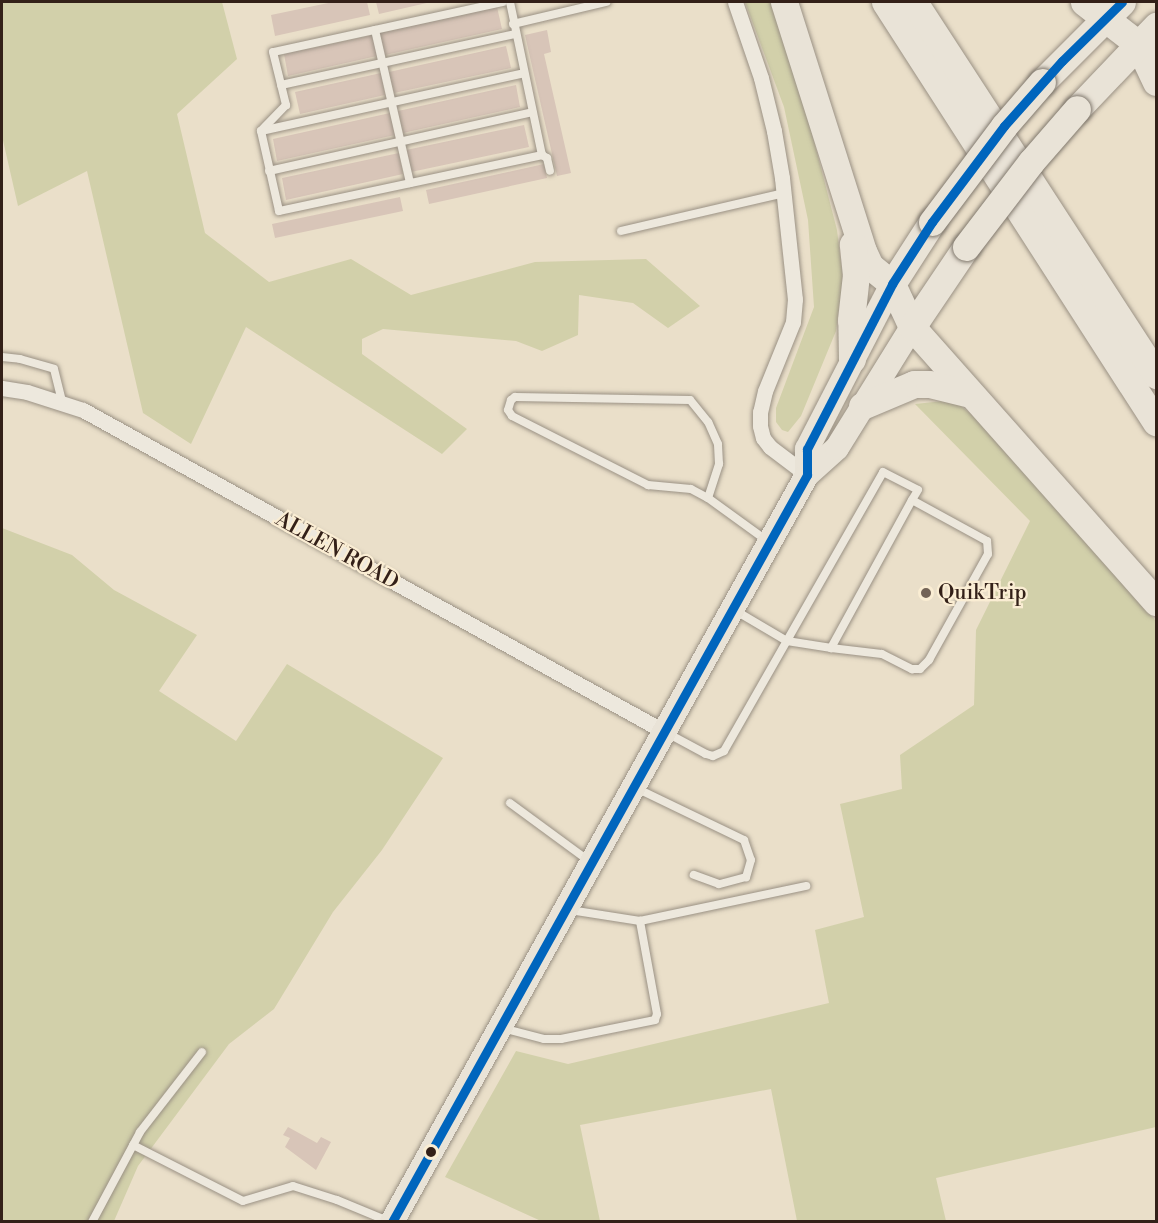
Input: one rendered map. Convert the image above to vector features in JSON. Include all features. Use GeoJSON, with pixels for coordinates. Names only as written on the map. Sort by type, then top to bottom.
{"type":"FeatureCollection","features":[{"type":"Feature","properties":{"kind":"highway"},"geometry":{"type":"LineString","coordinates":[[784,2],[870,266],[892,284],[912,327],[1156,602]]}},
{"type":"Feature","properties":{"kind":"highway"},"geometry":{"type":"LineString","coordinates":[[885,2],[1156,422]]}},
{"type":"Feature","properties":{"kind":"highway"},"geometry":{"type":"LineString","coordinates":[[914,2],[1156,375]]}},
{"type":"Feature","properties":{"kind":"highway"},"geometry":{"type":"LineString","coordinates":[[892,284],[932,222],[1004,126],[1104,7],[1147,35],[1156,82]]}},
{"type":"Feature","properties":{"kind":"highway"},"geometry":{"type":"LineString","coordinates":[[912,327],[966,247],[1031,162],[1147,35]]}},
{"type":"Feature","properties":{"kind":"highway"},"geometry":{"type":"LineString","coordinates":[[848,204],[856,275],[851,320],[852,359]]}},
{"type":"Feature","properties":{"kind":"highway"},"geometry":{"type":"LineString","coordinates":[[862,406],[914,384],[929,384],[970,394]]}},
{"type":"Feature","properties":{"kind":"main road"},"geometry":{"type":"LineString","coordinates":[[807,475],[807,449],[892,284]]}},
{"type":"Feature","properties":{"kind":"main road"},"geometry":{"type":"LineString","coordinates":[[391,1221],[593,864],[807,475],[837,448],[912,327]]}},
{"type":"Feature","properties":{"kind":"street"},"geometry":{"type":"LineString","coordinates":[[735,2],[761,78],[784,193],[795,299],[793,322],[765,391],[760,412],[760,426],[763,438],[770,447],[807,475]]}},
{"type":"Feature","properties":{"kind":"street","name":"ALLEN ROAD"},"geometry":{"type":"LineString","coordinates":[[2,388],[27,392],[93,415],[665,732]]}},
{"type":"Feature","properties":{"kind":"lane"},"geometry":{"type":"LineString","coordinates":[[261,131],[285,105],[273,52],[503,2]]}},
{"type":"Feature","properties":{"kind":"lane"},"geometry":{"type":"LineString","coordinates":[[510,2],[542,155]]}},
{"type":"Feature","properties":{"kind":"lane"},"geometry":{"type":"LineString","coordinates":[[513,24],[606,2]]}},
{"type":"Feature","properties":{"kind":"lane"},"geometry":{"type":"LineString","coordinates":[[375,30],[410,183]]}},
{"type":"Feature","properties":{"kind":"lane"},"geometry":{"type":"LineString","coordinates":[[281,85],[515,34]]}},
{"type":"Feature","properties":{"kind":"lane"},"geometry":{"type":"LineString","coordinates":[[261,131],[524,73]]}},
{"type":"Feature","properties":{"kind":"lane"},"geometry":{"type":"LineString","coordinates":[[269,171],[532,112]]}},
{"type":"Feature","properties":{"kind":"lane"},"geometry":{"type":"LineString","coordinates":[[261,131],[279,211],[542,155],[547,158],[550,171]]}},
{"type":"Feature","properties":{"kind":"lane"},"geometry":{"type":"LineString","coordinates":[[621,231],[784,193]]}},
{"type":"Feature","properties":{"kind":"lane"},"geometry":{"type":"LineString","coordinates":[[2,357],[20,359],[54,369],[63,404]]}},
{"type":"Feature","properties":{"kind":"lane"},"geometry":{"type":"LineString","coordinates":[[708,498],[719,464],[718,444],[708,422],[690,400],[515,397],[508,405],[512,416],[648,485],[691,489],[708,498],[769,543]]}},
{"type":"Feature","properties":{"kind":"lane"},"geometry":{"type":"LineString","coordinates":[[665,732],[706,754],[713,756],[724,751],[883,472],[918,490],[831,648]]}},
{"type":"Feature","properties":{"kind":"lane"},"geometry":{"type":"LineString","coordinates":[[732,609],[788,641],[882,654],[912,669],[920,669],[930,660],[990,550],[987,541],[912,500]]}},
{"type":"Feature","properties":{"kind":"lane"},"geometry":{"type":"LineString","coordinates":[[635,788],[744,840],[751,860],[746,877],[719,884],[694,874]]}},
{"type":"Feature","properties":{"kind":"lane"},"geometry":{"type":"LineString","coordinates":[[510,803],[593,864]]}},
{"type":"Feature","properties":{"kind":"lane"},"geometry":{"type":"LineString","coordinates":[[567,910],[640,921],[806,886]]}},
{"type":"Feature","properties":{"kind":"lane"},"geometry":{"type":"LineString","coordinates":[[501,1028],[544,1039],[561,1039],[655,1020],[657,1014],[640,921]]}},
{"type":"Feature","properties":{"kind":"lane"},"geometry":{"type":"LineString","coordinates":[[92,1221],[133,1145],[202,1052]]}},
{"type":"Feature","properties":{"kind":"lane"},"geometry":{"type":"LineString","coordinates":[[133,1145],[243,1201],[293,1186],[391,1221]]}},
{"type":"Feature","properties":{"kind":"shaded area"},"geometry":{"type":"Polygon","coordinates":[[[2,2],[222,2],[237,59],[177,114],[205,233],[269,282],[351,259],[411,295],[535,262],[646,259],[700,306],[668,328],[633,303],[579,295],[578,335],[542,351],[516,341],[383,329],[362,339],[362,354],[467,429],[442,454],[246,327],[191,444],[143,413],[87,171],[18,206],[2,136],[2,2]]]}},
{"type":"Feature","properties":{"kind":"shaded area"},"geometry":{"type":"Polygon","coordinates":[[[745,2],[771,2],[806,110],[837,230],[843,279],[836,331],[801,416],[788,432],[782,430],[776,422],[776,408],[814,307],[808,220],[784,107],[745,2]]]}},
{"type":"Feature","properties":{"kind":"shaded area"},"geometry":{"type":"Polygon","coordinates":[[[953,400],[975,417],[1156,621],[1156,1127],[936,1178],[946,1221],[797,1221],[771,1089],[580,1125],[600,1221],[541,1221],[445,1177],[516,1051],[568,1064],[829,1003],[815,930],[864,917],[840,804],[902,789],[900,755],[974,705],[976,630],[1030,521],[915,404],[953,400]]]}},
{"type":"Feature","properties":{"kind":"shaded area"},"geometry":{"type":"Polygon","coordinates":[[[2,528],[72,555],[114,590],[197,635],[159,691],[236,741],[287,664],[443,758],[382,850],[333,912],[274,1009],[229,1044],[138,1166],[114,1221],[2,1221],[2,528]]]}},
{"type":"Feature","properties":{"kind":"building"},"geometry":{"type":"Polygon","coordinates":[[[333,2],[367,2],[370,15],[275,36],[271,15],[333,2]]]}},
{"type":"Feature","properties":{"kind":"building"},"geometry":{"type":"Polygon","coordinates":[[[376,2],[431,2],[379,14],[376,2]]]}},
{"type":"Feature","properties":{"kind":"building"},"geometry":{"type":"Polygon","coordinates":[[[497,7],[502,29],[385,55],[380,33],[497,7]]]}},
{"type":"Feature","properties":{"kind":"building"},"geometry":{"type":"Polygon","coordinates":[[[547,30],[551,52],[544,54],[571,173],[557,176],[525,35],[547,30]]]}},
{"type":"Feature","properties":{"kind":"building"},"geometry":{"type":"Polygon","coordinates":[[[373,35],[377,56],[288,76],[284,54],[373,35]]]}},
{"type":"Feature","properties":{"kind":"building"},"geometry":{"type":"Polygon","coordinates":[[[506,46],[511,68],[394,93],[389,72],[506,46]]]}},
{"type":"Feature","properties":{"kind":"building"},"geometry":{"type":"Polygon","coordinates":[[[381,73],[385,95],[300,114],[295,92],[381,73]]]}},
{"type":"Feature","properties":{"kind":"building"},"geometry":{"type":"Polygon","coordinates":[[[516,85],[520,107],[403,133],[398,111],[516,85]]]}},
{"type":"Feature","properties":{"kind":"building"},"geometry":{"type":"Polygon","coordinates":[[[390,113],[395,135],[277,161],[273,139],[390,113]]]}},
{"type":"Feature","properties":{"kind":"building"},"geometry":{"type":"Polygon","coordinates":[[[524,125],[529,147],[411,172],[406,150],[524,125]]]}},
{"type":"Feature","properties":{"kind":"building"},"geometry":{"type":"Polygon","coordinates":[[[399,153],[403,174],[286,200],[282,178],[399,153]]]}},
{"type":"Feature","properties":{"kind":"building"},"geometry":{"type":"Polygon","coordinates":[[[544,164],[547,178],[429,204],[426,190],[544,164]]]}},
{"type":"Feature","properties":{"kind":"building"},"geometry":{"type":"Polygon","coordinates":[[[400,197],[403,211],[275,238],[272,224],[400,197]]]}},
{"type":"Feature","properties":{"kind":"building"},"geometry":{"type":"Polygon","coordinates":[[[288,1127],[317,1143],[321,1137],[331,1142],[316,1170],[285,1147],[290,1138],[283,1135],[288,1127]]]}},
{"type":"Feature","properties":{"kind":"transit line"},"geometry":{"type":"LineString","coordinates":[[392,1222],[807,475],[807,449],[892,284],[932,222],[1004,126],[1062,61],[1122,2]]}},
{"type":"Feature","properties":{"kind":"place","name":"QuikTrip"},"geometry":{"type":"Point","coordinates":[926,593]}}]}
